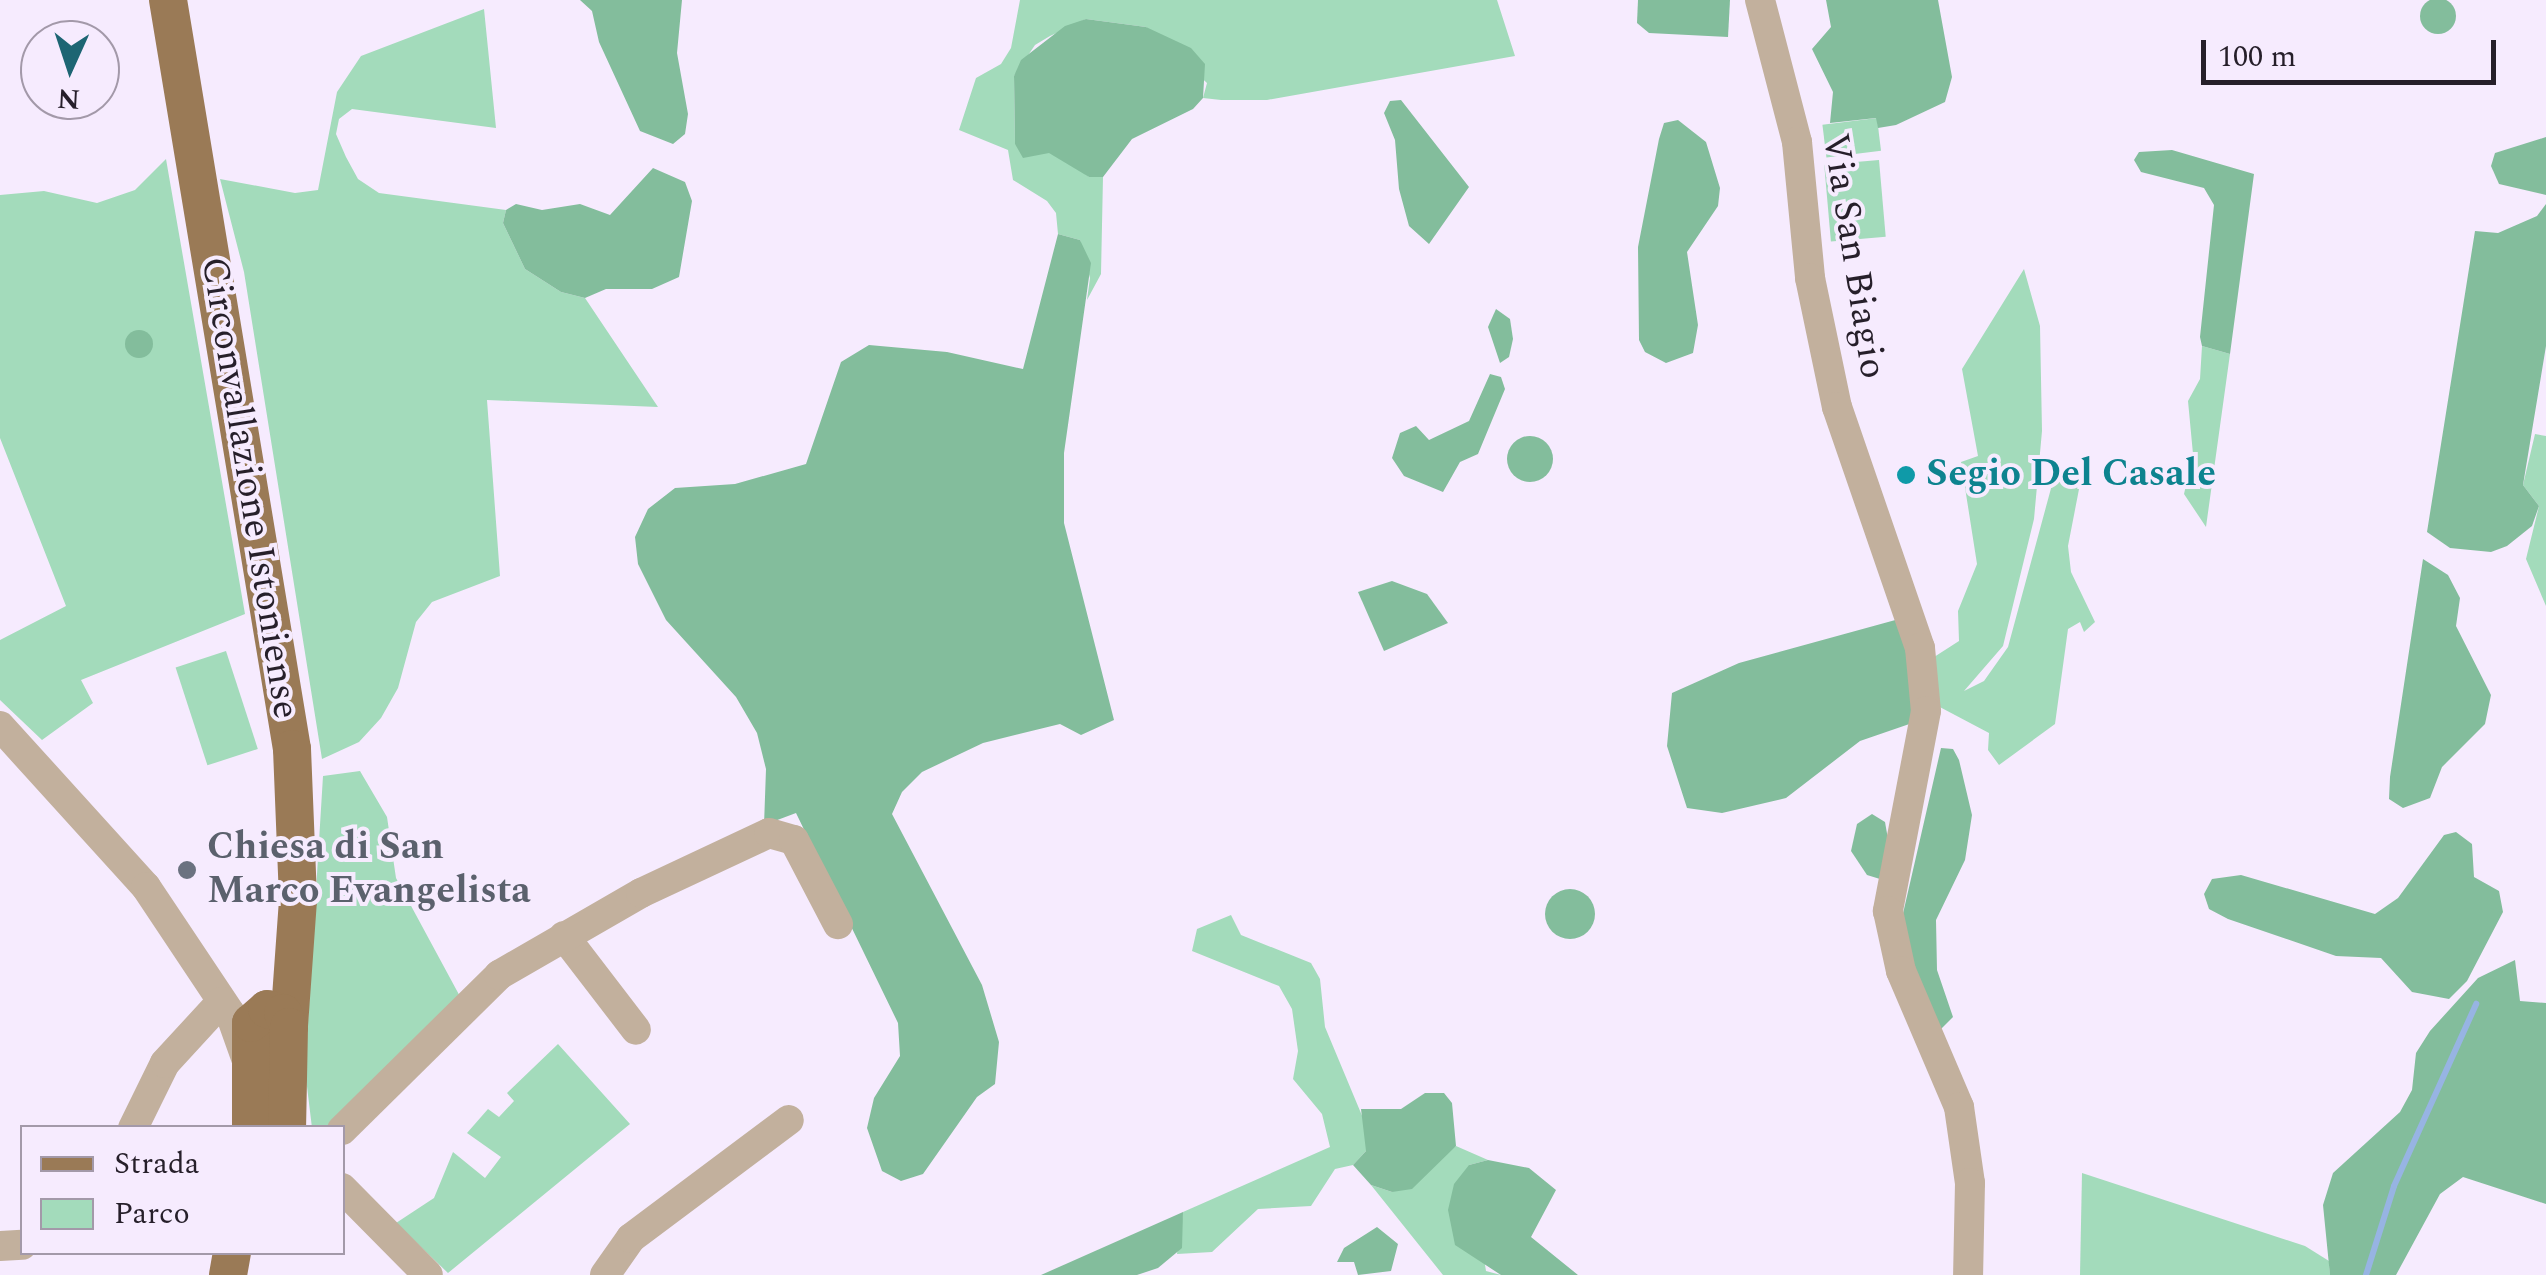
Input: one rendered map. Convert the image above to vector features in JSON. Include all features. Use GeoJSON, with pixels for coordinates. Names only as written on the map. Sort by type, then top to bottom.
{"type":"FeatureCollection","features":[{"type":"Feature","properties":{"kind":"main road","name":"Circonvallazione Istoniense"},"geometry":{"type":"LineString","coordinates":[[168,0],[292,749],[298,900],[259,1008]]}},
{"type":"Feature","properties":{"kind":"main road"},"geometry":{"type":"LineString","coordinates":[[259,1008],[250,1076],[270,1124]]}},
{"type":"Feature","properties":{"kind":"main road"},"geometry":{"type":"LineString","coordinates":[[259,1008],[270,1124]]}},
{"type":"Feature","properties":{"kind":"street","name":"Via San Biagio"},"geometry":{"type":"LineString","coordinates":[[1760,0],[1797,142],[1810,278],[1836,407],[1920,648],[1926,712],[1888,910],[1901,971],[1959,1107],[1970,1183],[1968,1275]]}},
{"type":"Feature","properties":{"kind":"street"},"geometry":{"type":"LineString","coordinates":[[0,726],[259,1008],[165,1063],[134,1125]]}},
{"type":"Feature","properties":{"kind":"street"},"geometry":{"type":"LineString","coordinates":[[345,1127],[499,975],[641,893],[784,832],[794,840],[838,924]]}},
{"type":"Feature","properties":{"kind":"street"},"geometry":{"type":"LineString","coordinates":[[564,936],[636,1030]]}},
{"type":"Feature","properties":{"kind":"street"},"geometry":{"type":"LineString","coordinates":[[604,1275],[631,1238],[789,1120]]}},
{"type":"Feature","properties":{"kind":"street"},"geometry":{"type":"LineString","coordinates":[[345,1191],[428,1275]]}},
{"type":"Feature","properties":{"kind":"green space"},"geometry":{"type":"Polygon","coordinates":[[[2442,-1],[2454,9],[2456,16],[2451,29],[2438,34],[2425,29],[2420,16],[2425,3],[2442,-1]]]}},
{"type":"Feature","properties":{"kind":"green space"},"geometry":{"type":"Polygon","coordinates":[[[580,0],[682,0],[677,53],[688,114],[685,134],[673,144],[640,131],[599,42],[592,11],[580,0]]]}},
{"type":"Feature","properties":{"kind":"green space"},"geometry":{"type":"Polygon","coordinates":[[[1020,0],[1497,0],[1515,56],[1267,100],[1221,100],[1203,98],[1207,83],[1146,27],[1086,19],[1050,36],[1035,45],[1014,76],[1015,144],[1063,156],[1089,177],[1103,177],[1101,274],[1087,300],[1090,278],[1080,240],[1058,234],[1056,213],[1047,201],[1013,180],[1008,150],[959,130],[976,78],[1001,64],[1011,48],[1020,0]]]}},
{"type":"Feature","properties":{"kind":"green space"},"geometry":{"type":"Polygon","coordinates":[[[1638,0],[1730,0],[1728,37],[1649,33],[1637,23],[1638,0]]]}},
{"type":"Feature","properties":{"kind":"green space"},"geometry":{"type":"Polygon","coordinates":[[[1826,0],[1938,0],[1952,77],[1945,102],[1896,125],[1878,128],[1876,118],[1830,123],[1833,92],[1812,49],[1831,27],[1826,0]]]}},
{"type":"Feature","properties":{"kind":"green space"},"geometry":{"type":"Polygon","coordinates":[[[484,9],[496,128],[352,109],[339,119],[336,134],[346,157],[358,179],[379,193],[506,210],[503,223],[525,269],[561,292],[585,298],[658,407],[487,400],[500,576],[432,602],[416,622],[398,688],[381,718],[359,742],[322,759],[244,272],[220,179],[295,193],[318,190],[337,92],[361,56],[484,9]]]}},
{"type":"Feature","properties":{"kind":"green space"},"geometry":{"type":"Polygon","coordinates":[[[1086,19],[1146,27],[1191,48],[1205,64],[1203,98],[1193,109],[1132,139],[1103,177],[1089,177],[1049,153],[1023,158],[1015,144],[1014,76],[1021,60],[1065,26],[1086,19]]]}},
{"type":"Feature","properties":{"kind":"green space"},"geometry":{"type":"Polygon","coordinates":[[[1401,100],[1469,187],[1429,244],[1409,226],[1399,189],[1395,140],[1384,113],[1390,101],[1401,100]]]}},
{"type":"Feature","properties":{"kind":"green space"},"geometry":{"type":"Polygon","coordinates":[[[1877,118],[1881,151],[1826,157],[1822,125],[1877,118]]]}},
{"type":"Feature","properties":{"kind":"green space"},"geometry":{"type":"Polygon","coordinates":[[[1678,120],[1706,142],[1720,188],[1718,206],[1687,252],[1698,325],[1693,353],[1666,363],[1645,352],[1639,340],[1638,247],[1664,123],[1678,120]]]}},
{"type":"Feature","properties":{"kind":"green space"},"geometry":{"type":"Polygon","coordinates":[[[2546,137],[2546,195],[2499,184],[2491,166],[2495,153],[2546,137]]]}},
{"type":"Feature","properties":{"kind":"green space"},"geometry":{"type":"Polygon","coordinates":[[[2172,150],[2254,174],[2230,354],[2202,346],[2200,337],[2214,205],[2204,188],[2141,172],[2134,160],[2139,152],[2172,150]]]}},
{"type":"Feature","properties":{"kind":"green space"},"geometry":{"type":"Polygon","coordinates":[[[166,159],[245,614],[81,680],[93,703],[42,740],[0,700],[0,640],[66,606],[0,438],[0,195],[44,191],[97,203],[135,190],[166,159]]]}},
{"type":"Feature","properties":{"kind":"green space"},"geometry":{"type":"Polygon","coordinates":[[[1879,160],[1886,237],[1831,242],[1824,165],[1879,160]]]}},
{"type":"Feature","properties":{"kind":"green space"},"geometry":{"type":"Polygon","coordinates":[[[653,168],[685,182],[692,201],[679,277],[652,289],[606,289],[585,298],[561,292],[525,269],[503,223],[506,210],[516,204],[542,210],[580,204],[610,215],[653,168]]]}},
{"type":"Feature","properties":{"kind":"green space"},"geometry":{"type":"Polygon","coordinates":[[[2546,204],[2546,346],[2523,485],[2539,506],[2532,526],[2507,546],[2491,552],[2450,548],[2427,532],[2475,231],[2498,233],[2537,216],[2546,204]]]}},
{"type":"Feature","properties":{"kind":"green space"},"geometry":{"type":"Polygon","coordinates":[[[1058,234],[1080,240],[1091,263],[1064,453],[1064,523],[1114,720],[1081,735],[1060,724],[983,743],[922,772],[902,792],[892,814],[982,985],[999,1042],[995,1084],[977,1097],[923,1174],[901,1181],[882,1171],[867,1128],[874,1098],[900,1056],[898,1023],[796,813],[764,825],[766,769],[757,733],[736,697],[666,620],[638,564],[635,537],[648,509],[675,488],[735,484],[806,464],[841,362],[869,345],[947,352],[1023,369],[1058,234]]]}},
{"type":"Feature","properties":{"kind":"green space"},"geometry":{"type":"Polygon","coordinates":[[[2024,269],[2040,326],[2042,431],[2034,519],[2003,646],[1964,691],[1984,681],[2008,647],[2053,481],[2080,484],[2068,546],[2071,572],[2095,622],[2084,632],[2080,622],[2068,629],[2055,724],[1999,765],[1988,750],[1989,733],[1936,705],[1931,659],[1959,641],[1958,611],[1977,564],[1961,462],[1978,456],[1962,369],[2024,269]]]}},
{"type":"Feature","properties":{"kind":"green space"},"geometry":{"type":"Polygon","coordinates":[[[1496,309],[1510,319],[1513,339],[1509,357],[1500,363],[1488,327],[1496,309]]]}},
{"type":"Feature","properties":{"kind":"green space"},"geometry":{"type":"Polygon","coordinates":[[[139,330],[149,334],[153,344],[149,354],[139,358],[129,354],[125,344],[129,334],[139,330]]]}},
{"type":"Feature","properties":{"kind":"green space"},"geometry":{"type":"Polygon","coordinates":[[[2202,346],[2230,354],[2206,527],[2184,494],[2193,454],[2188,401],[2200,379],[2202,346]]]}},
{"type":"Feature","properties":{"kind":"green space"},"geometry":{"type":"Polygon","coordinates":[[[1490,374],[1501,377],[1505,389],[1478,454],[1460,462],[1443,492],[1404,476],[1392,458],[1400,433],[1416,426],[1429,440],[1469,421],[1490,374]]]}},
{"type":"Feature","properties":{"kind":"green space"},"geometry":{"type":"Polygon","coordinates":[[[2535,434],[2546,436],[2546,606],[2526,559],[2539,506],[2523,485],[2535,434]]]}},
{"type":"Feature","properties":{"kind":"green space"},"geometry":{"type":"Polygon","coordinates":[[[1530,436],[1547,442],[1553,459],[1547,476],[1530,482],[1513,476],[1507,459],[1513,442],[1530,436]]]}},
{"type":"Feature","properties":{"kind":"green space"},"geometry":{"type":"Polygon","coordinates":[[[2423,559],[2448,575],[2460,598],[2456,626],[2491,695],[2485,724],[2442,767],[2430,798],[2403,808],[2389,799],[2390,777],[2423,559]]]}},
{"type":"Feature","properties":{"kind":"green space"},"geometry":{"type":"Polygon","coordinates":[[[1392,581],[1427,594],[1448,623],[1384,651],[1358,592],[1392,581]]]}},
{"type":"Feature","properties":{"kind":"green space"},"geometry":{"type":"Polygon","coordinates":[[[1899,619],[1921,720],[1860,741],[1786,798],[1722,813],[1687,808],[1667,746],[1672,693],[1739,663],[1899,619]]]}},
{"type":"Feature","properties":{"kind":"green space"},"geometry":{"type":"Polygon","coordinates":[[[226,651],[258,749],[207,765],[176,667],[226,651]]]}},
{"type":"Feature","properties":{"kind":"green space"},"geometry":{"type":"Polygon","coordinates":[[[1941,748],[1953,749],[1959,760],[1972,815],[1965,860],[1936,920],[1937,970],[1953,1017],[1935,1035],[1899,931],[1941,748]]]}},
{"type":"Feature","properties":{"kind":"green space"},"geometry":{"type":"Polygon","coordinates":[[[360,771],[387,817],[396,878],[463,1002],[334,1125],[312,1125],[305,1070],[323,776],[360,771]]]}},
{"type":"Feature","properties":{"kind":"green space"},"geometry":{"type":"Polygon","coordinates":[[[1872,814],[1885,822],[1889,845],[1880,879],[1867,875],[1851,851],[1857,824],[1872,814]]]}},
{"type":"Feature","properties":{"kind":"green space"},"geometry":{"type":"Polygon","coordinates":[[[2456,832],[2472,844],[2474,877],[2499,891],[2503,912],[2467,981],[2449,999],[2412,992],[2381,958],[2336,956],[2228,919],[2209,909],[2204,894],[2212,879],[2241,875],[2375,914],[2398,898],[2444,835],[2456,832]]]}},
{"type":"Feature","properties":{"kind":"green space"},"geometry":{"type":"Polygon","coordinates":[[[1560,890],[1580,890],[1594,904],[1594,924],[1580,938],[1560,938],[1546,924],[1546,904],[1560,890]]]}},
{"type":"Feature","properties":{"kind":"green space"},"geometry":{"type":"Polygon","coordinates":[[[1231,915],[1241,935],[1311,963],[1320,979],[1325,1027],[1368,1130],[1366,1151],[1353,1165],[1335,1169],[1311,1206],[1258,1209],[1212,1252],[1177,1254],[1183,1212],[1330,1147],[1322,1114],[1293,1079],[1298,1051],[1292,1009],[1279,986],[1192,951],[1197,929],[1231,915]]]}},
{"type":"Feature","properties":{"kind":"green space"},"geometry":{"type":"Polygon","coordinates":[[[2515,960],[2520,1001],[2546,1003],[2546,1204],[2463,1177],[2440,1194],[2396,1275],[2330,1275],[2323,1205],[2333,1173],[2400,1112],[2412,1090],[2416,1053],[2430,1031],[2478,978],[2515,960]]]}},
{"type":"Feature","properties":{"kind":"green space"},"geometry":{"type":"Polygon","coordinates":[[[558,1044],[630,1124],[448,1273],[396,1223],[434,1198],[453,1152],[485,1178],[501,1157],[467,1133],[488,1109],[499,1117],[514,1101],[507,1093],[558,1044]]]}},
{"type":"Feature","properties":{"kind":"green space"},"geometry":{"type":"Polygon","coordinates":[[[1425,1093],[1444,1093],[1452,1103],[1456,1146],[1412,1189],[1392,1192],[1371,1185],[1353,1165],[1366,1151],[1361,1109],[1401,1109],[1425,1093]]]}},
{"type":"Feature","properties":{"kind":"green space"},"geometry":{"type":"Polygon","coordinates":[[[1456,1146],[1488,1160],[1469,1165],[1486,1271],[1501,1275],[1443,1275],[1371,1185],[1392,1192],[1456,1146]]]}},
{"type":"Feature","properties":{"kind":"green space"},"geometry":{"type":"Polygon","coordinates":[[[1488,1160],[1529,1168],[1556,1190],[1531,1237],[1578,1275],[1501,1275],[1455,1245],[1448,1210],[1454,1184],[1469,1165],[1488,1160]]]}},
{"type":"Feature","properties":{"kind":"green space"},"geometry":{"type":"Polygon","coordinates":[[[2082,1173],[2305,1246],[2329,1261],[2330,1275],[2080,1275],[2082,1173]]]}},
{"type":"Feature","properties":{"kind":"green space"},"geometry":{"type":"Polygon","coordinates":[[[1183,1212],[1182,1248],[1158,1268],[1137,1275],[1041,1275],[1183,1212]]]}},
{"type":"Feature","properties":{"kind":"green space"},"geometry":{"type":"Polygon","coordinates":[[[1377,1227],[1398,1244],[1391,1271],[1358,1275],[1354,1262],[1337,1262],[1344,1248],[1377,1227]]]}},
{"type":"Feature","properties":{"kind":"waterway"},"geometry":{"type":"LineString","coordinates":[[2366,1275],[2394,1186],[2476,1004]]}},
{"type":"Feature","properties":{"kind":"place","name":"Segio Del Casale"},"geometry":{"type":"Point","coordinates":[1906,475]}},
{"type":"Feature","properties":{"kind":"place","name":"Chiesa di San Marco Evangelista"},"geometry":{"type":"Point","coordinates":[187,870]}}]}
